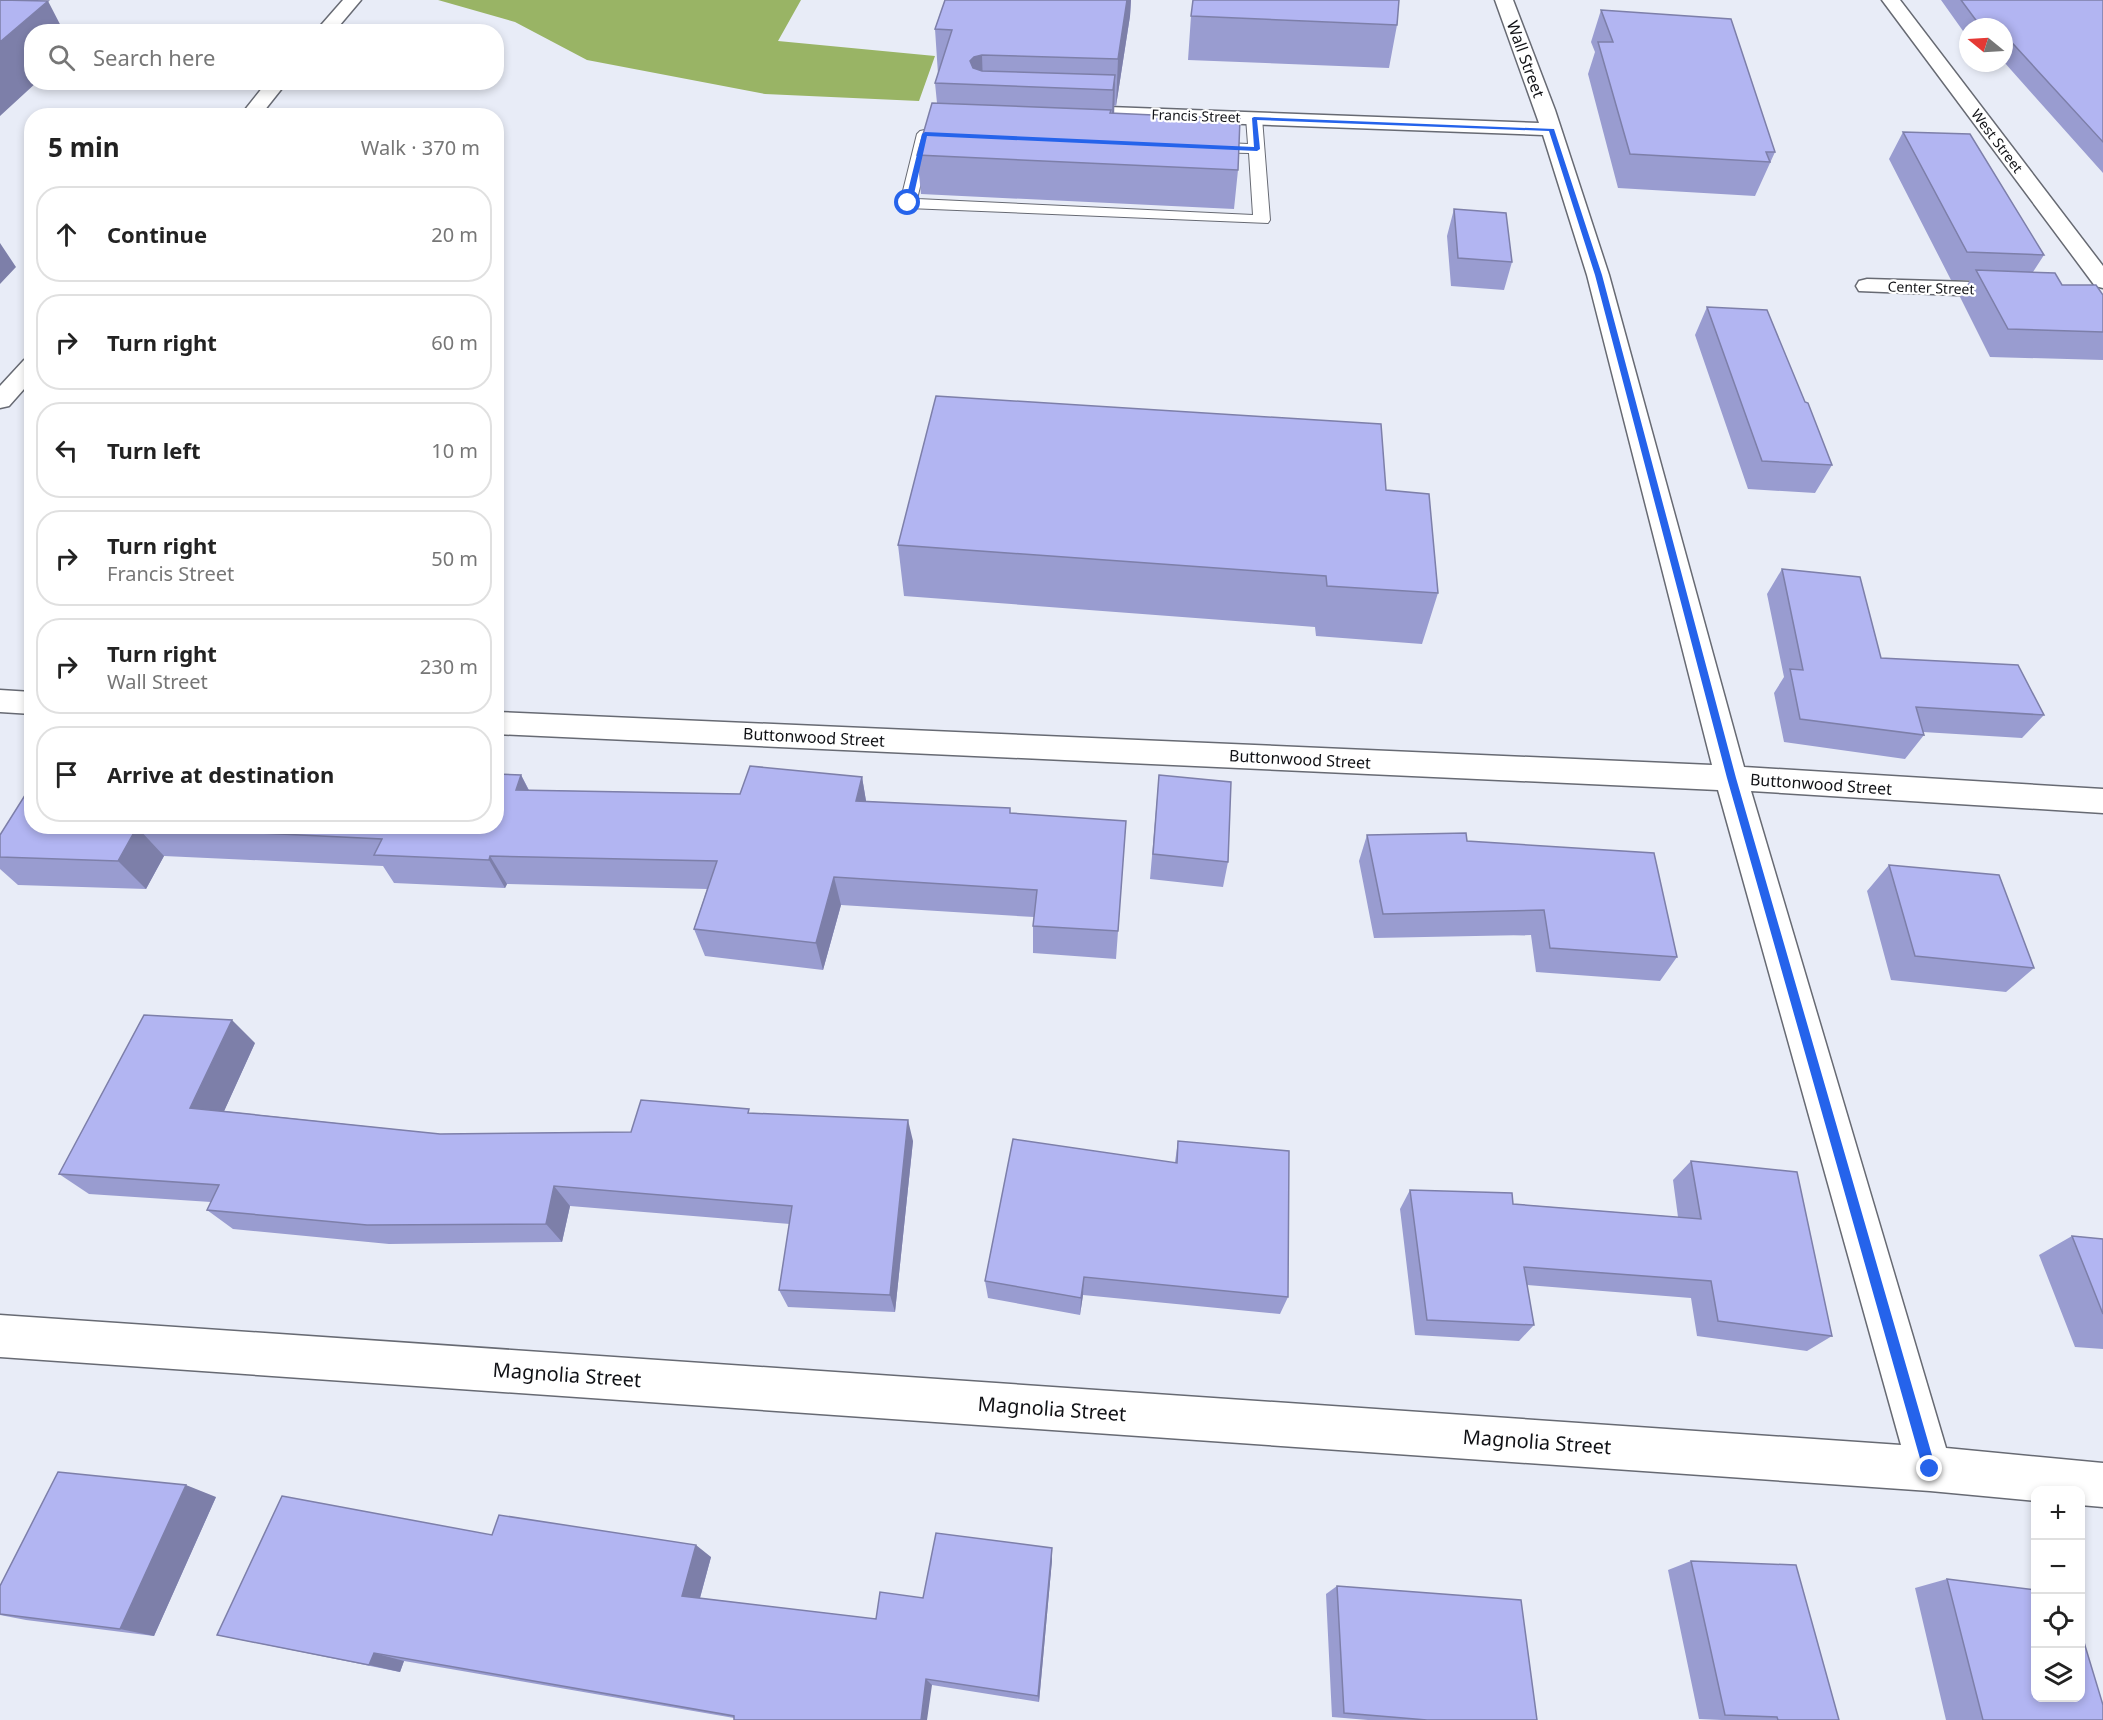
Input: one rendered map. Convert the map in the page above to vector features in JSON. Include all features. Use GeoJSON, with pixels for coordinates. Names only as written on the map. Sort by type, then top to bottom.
{"type":"FeatureCollection","features":[{"type":"Feature","properties":{"kind":"street"},"geometry":{"type":"LineString","coordinates":[[331,24],[352,0]]}},
{"type":"Feature","properties":{"kind":"street","name":"Wall Street"},"geometry":{"type":"LineString","coordinates":[[1504,0],[1551,129],[1598,275],[1731,778],[1930,1469]]}},
{"type":"Feature","properties":{"kind":"street","name":"West Street"},"geometry":{"type":"LineString","coordinates":[[1891,0],[2103,281]]}},
{"type":"Feature","properties":{"kind":"street"},"geometry":{"type":"LineString","coordinates":[[256,108],[271,90]]}},
{"type":"Feature","properties":{"kind":"street","name":"Francis Street"},"geometry":{"type":"LineString","coordinates":[[1090,112],[1551,129]]}},
{"type":"Feature","properties":{"kind":"street","name":"Center Street"},"geometry":{"type":"LineString","coordinates":[[1867,286],[2032,291]]}},
{"type":"Feature","properties":{"kind":"street"},"geometry":{"type":"LineString","coordinates":[[2079,293],[2103,294]]}},
{"type":"Feature","properties":{"kind":"street"},"geometry":{"type":"LineString","coordinates":[[0,401],[24,374]]}},
{"type":"Feature","properties":{"kind":"street"},"geometry":{"type":"LineString","coordinates":[[0,701],[24,702]]}},
{"type":"Feature","properties":{"kind":"street","name":"Buttonwood Street"},"geometry":{"type":"LineString","coordinates":[[504,723],[1731,778],[2103,801]]}},
{"type":"Feature","properties":{"kind":"street","name":"Magnolia Street"},"geometry":{"type":"LineString","coordinates":[[0,1336],[1930,1469],[2103,1485]]}},
{"type":"Feature","properties":{"kind":"lane"},"geometry":{"type":"LineString","coordinates":[[949,135],[925,134],[908,203],[1262,220],[1254,118]]}},
{"type":"Feature","properties":{"kind":"lane"},"geometry":{"type":"LineString","coordinates":[[1186,146],[1257,149]]}},
{"type":"Feature","properties":{"kind":"green space"},"geometry":{"type":"Polygon","coordinates":[[[438,0],[801,0],[778,41],[935,56],[919,101],[765,94],[587,60],[515,22],[438,0]]]}},
{"type":"Feature","properties":{"kind":"building"},"geometry":{"type":"Polygon","coordinates":[[[0,0],[48,1],[0,42],[0,0]]]}},
{"type":"Feature","properties":{"kind":"building"},"geometry":{"type":"Polygon","coordinates":[[[945,0],[1127,0],[1118,59],[982,55],[970,61],[973,68],[982,71],[1115,75],[1113,90],[935,83],[952,30],[935,29],[945,0]]]}},
{"type":"Feature","properties":{"kind":"building"},"geometry":{"type":"Polygon","coordinates":[[[1193,0],[1399,0],[1397,25],[1191,16],[1193,0]]]}},
{"type":"Feature","properties":{"kind":"building"},"geometry":{"type":"Polygon","coordinates":[[[1961,0],[2103,0],[2103,142],[2013,44],[2013,18],[1974,18],[1961,0]]]}},
{"type":"Feature","properties":{"kind":"building"},"geometry":{"type":"Polygon","coordinates":[[[1601,10],[1731,19],[1775,152],[1766,152],[1770,162],[1630,154],[1598,42],[1613,42],[1601,10]]]}},
{"type":"Feature","properties":{"kind":"building"},"geometry":{"type":"Polygon","coordinates":[[[932,103],[1111,110],[1110,113],[1240,119],[1238,170],[917,155],[932,103]]]}},
{"type":"Feature","properties":{"kind":"building"},"geometry":{"type":"Polygon","coordinates":[[[1903,132],[1970,134],[2044,255],[1967,252],[1903,132]]]}},
{"type":"Feature","properties":{"kind":"building"},"geometry":{"type":"Polygon","coordinates":[[[1454,209],[1506,213],[1512,262],[1458,258],[1454,209]]]}},
{"type":"Feature","properties":{"kind":"building"},"geometry":{"type":"Polygon","coordinates":[[[1976,270],[2055,273],[2062,285],[2096,285],[2103,295],[2103,332],[2008,329],[1976,270]]]}},
{"type":"Feature","properties":{"kind":"building"},"geometry":{"type":"Polygon","coordinates":[[[1707,307],[1767,310],[1805,402],[1808,403],[1832,465],[1762,461],[1707,307]]]}},
{"type":"Feature","properties":{"kind":"building"},"geometry":{"type":"Polygon","coordinates":[[[936,396],[1381,424],[1386,490],[1429,494],[1438,593],[1327,586],[1326,576],[898,545],[936,396]]]}},
{"type":"Feature","properties":{"kind":"building"},"geometry":{"type":"Polygon","coordinates":[[[1782,569],[1860,577],[1881,658],[2018,665],[2044,715],[1916,707],[1924,735],[1800,719],[1790,669],[1803,670],[1782,569]]]}},
{"type":"Feature","properties":{"kind":"building"},"geometry":{"type":"Polygon","coordinates":[[[750,766],[862,777],[856,801],[1010,808],[1010,813],[1126,821],[1118,931],[1033,926],[1037,890],[834,877],[816,943],[694,929],[717,861],[490,856],[489,860],[374,855],[382,839],[280,834],[504,834],[504,774],[521,775],[516,790],[740,794],[750,766]]]}},
{"type":"Feature","properties":{"kind":"building"},"geometry":{"type":"Polygon","coordinates":[[[1159,775],[1231,782],[1228,862],[1153,854],[1159,775]]]}},
{"type":"Feature","properties":{"kind":"building"},"geometry":{"type":"Polygon","coordinates":[[[24,797],[24,834],[133,834],[118,861],[0,857],[0,835],[24,797]]]}},
{"type":"Feature","properties":{"kind":"building"},"geometry":{"type":"Polygon","coordinates":[[[1466,833],[1467,841],[1654,853],[1677,957],[1550,948],[1544,910],[1383,914],[1367,835],[1466,833]]]}},
{"type":"Feature","properties":{"kind":"building"},"geometry":{"type":"Polygon","coordinates":[[[1889,865],[1999,875],[2034,968],[1915,956],[1889,865]]]}},
{"type":"Feature","properties":{"kind":"building"},"geometry":{"type":"Polygon","coordinates":[[[144,1015],[232,1020],[190,1108],[440,1134],[631,1132],[641,1100],[749,1109],[748,1113],[908,1120],[890,1295],[779,1290],[792,1206],[554,1186],[546,1224],[367,1225],[207,1210],[219,1185],[59,1174],[144,1015]]]}},
{"type":"Feature","properties":{"kind":"building"},"geometry":{"type":"Polygon","coordinates":[[[1013,1139],[1177,1163],[1178,1141],[1289,1151],[1288,1297],[1084,1277],[1081,1298],[985,1281],[1013,1139]]]}},
{"type":"Feature","properties":{"kind":"building"},"geometry":{"type":"Polygon","coordinates":[[[1691,1161],[1797,1172],[1832,1336],[1718,1321],[1711,1281],[1524,1267],[1534,1325],[1427,1320],[1410,1190],[1512,1193],[1513,1204],[1701,1219],[1691,1161]]]}},
{"type":"Feature","properties":{"kind":"building"},"geometry":{"type":"Polygon","coordinates":[[[2072,1236],[2103,1239],[2103,1314],[2072,1236]]]}},
{"type":"Feature","properties":{"kind":"building"},"geometry":{"type":"Polygon","coordinates":[[[58,1472],[186,1485],[120,1629],[0,1614],[0,1586],[58,1472]]]}},
{"type":"Feature","properties":{"kind":"building"},"geometry":{"type":"Polygon","coordinates":[[[282,1496],[492,1535],[499,1515],[696,1545],[682,1596],[876,1619],[880,1592],[923,1598],[936,1533],[1052,1548],[1038,1696],[926,1679],[921,1720],[734,1720],[734,1716],[374,1653],[369,1665],[217,1635],[282,1496]]]}},
{"type":"Feature","properties":{"kind":"building"},"geometry":{"type":"Polygon","coordinates":[[[1691,1561],[1796,1565],[1839,1720],[1778,1720],[1777,1717],[1725,1715],[1691,1561]]]}},
{"type":"Feature","properties":{"kind":"building"},"geometry":{"type":"Polygon","coordinates":[[[1947,1579],[2031,1589],[2031,1702],[2085,1702],[2085,1646],[2103,1705],[2103,1720],[1983,1720],[1947,1579]]]}},
{"type":"Feature","properties":{"kind":"building"},"geometry":{"type":"Polygon","coordinates":[[[1337,1586],[1521,1600],[1537,1720],[1427,1720],[1344,1713],[1337,1586]]]}},
{"type":"Feature","properties":{"kind":"route"},"geometry":{"type":"LineString","coordinates":[[908,203],[925,134],[1257,149],[1254,118],[1551,129],[1598,275],[1731,778],[1930,1469]]}}]}
